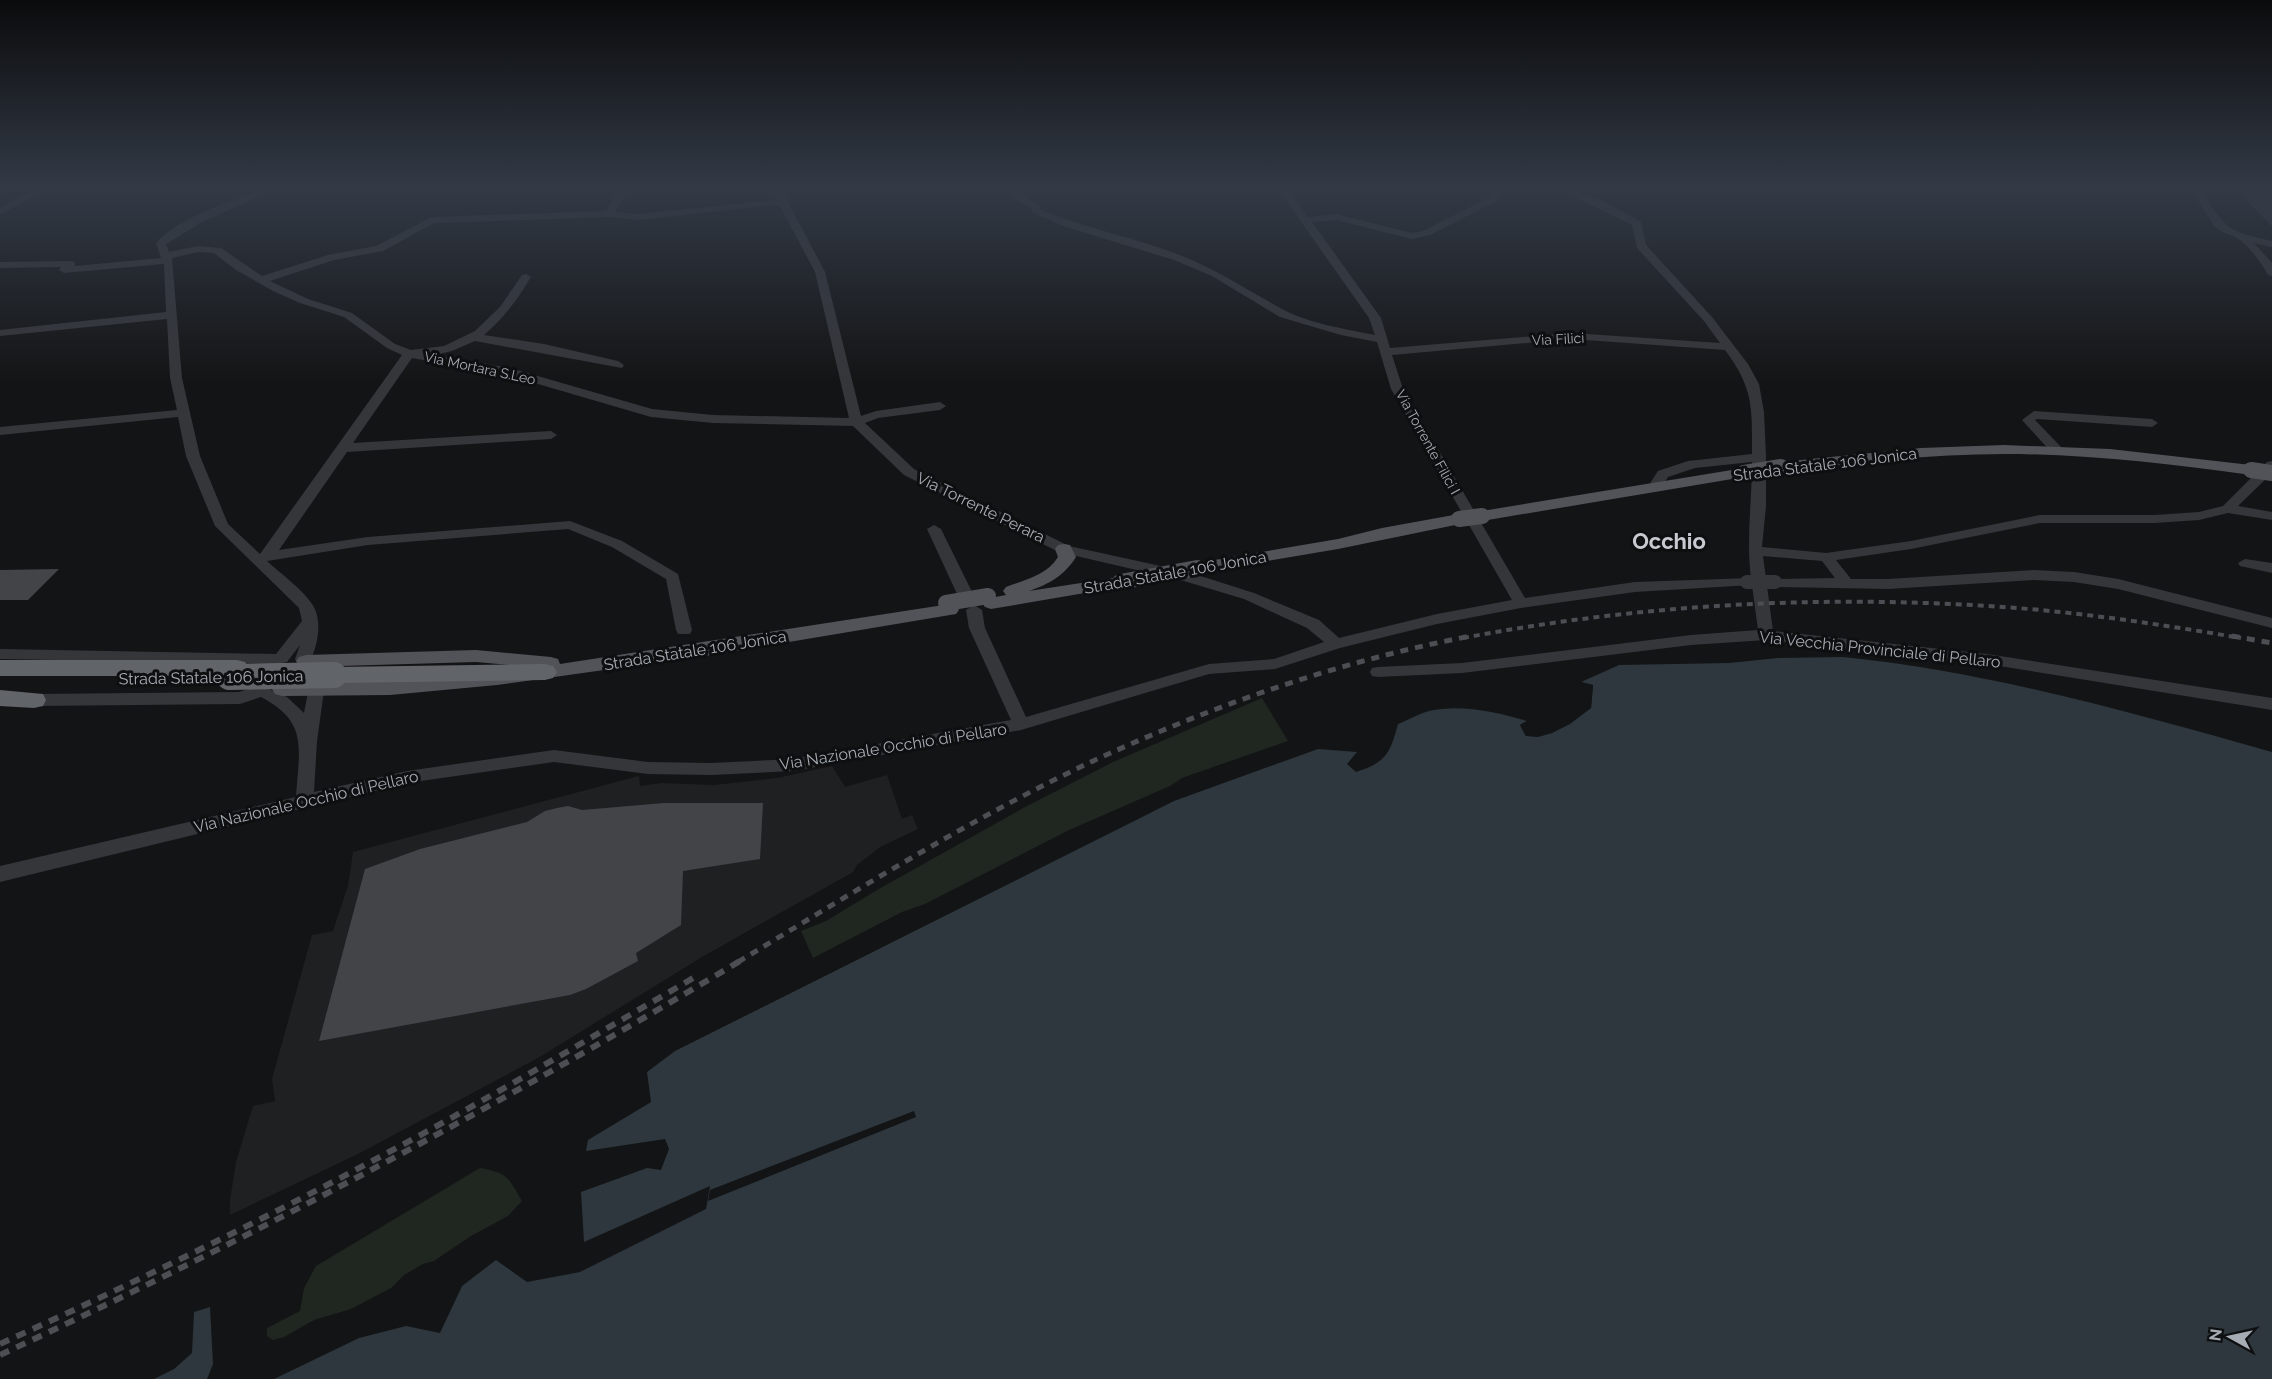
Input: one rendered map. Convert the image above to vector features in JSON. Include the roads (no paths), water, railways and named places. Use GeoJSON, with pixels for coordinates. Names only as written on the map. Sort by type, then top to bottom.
{"type":"FeatureCollection","features":[{"type":"Feature","properties":{"kind":"highway"},"geometry":{"type":"LineString","coordinates":[[0,664],[83,656]]}},
{"type":"Feature","properties":{"kind":"highway","name":"Strada Statale 106 Jonica"},"geometry":{"type":"LineString","coordinates":[[0,668],[233,673]]}},
{"type":"Feature","properties":{"kind":"highway","name":"Strada Statale 106 Jonica"},"geometry":{"type":"LineString","coordinates":[[0,681],[233,673],[546,668]]}},
{"type":"Feature","properties":{"kind":"highway"},"geometry":{"type":"LineString","coordinates":[[0,698],[34,700]]}},
{"type":"Feature","properties":{"kind":"main road","name":"Strada Statale 106 Jonica"},"geometry":{"type":"LineString","coordinates":[[546,668],[665,656],[1195,564],[1338,544],[1382,533],[1664,483],[1781,467],[1944,451],[2057,450],[2172,459],[2272,473]]}},
{"type":"Feature","properties":{"kind":"main road"},"geometry":{"type":"LineString","coordinates":[[1009,592],[1054,573],[1063,566],[1066,553]]}},
{"type":"Feature","properties":{"kind":"main road","name":"Strada Statale 106 Jonica"},"geometry":{"type":"LineString","coordinates":[[980,601],[1009,592],[1118,578]]}},
{"type":"Feature","properties":{"kind":"main road"},"geometry":{"type":"LineString","coordinates":[[269,691],[307,672],[476,656],[546,668]]}},
{"type":"Feature","properties":{"kind":"main road"},"geometry":{"type":"LineString","coordinates":[[307,672],[467,684],[546,668]]}},
{"type":"Feature","properties":{"kind":"street"},"geometry":{"type":"LineString","coordinates":[[165,253],[176,378],[193,456],[222,526],[263,558],[306,606],[310,620],[305,800]]}},
{"type":"Feature","properties":{"kind":"street","name":"Via Mortara S.Leo"},"geometry":{"type":"LineString","coordinates":[[0,265],[71,264],[64,270],[167,258],[183,253]]}},
{"type":"Feature","properties":{"kind":"street","name":"Via Mortara S.Leo"},"geometry":{"type":"LineString","coordinates":[[221,253],[261,280],[304,301],[348,315],[391,346],[409,354],[506,371],[651,413],[712,419],[856,422],[876,415],[940,406]]}},
{"type":"Feature","properties":{"kind":"street"},"geometry":{"type":"LineString","coordinates":[[261,280],[332,257],[353,253]]}},
{"type":"Feature","properties":{"kind":"street"},"geometry":{"type":"LineString","coordinates":[[810,253],[820,272],[856,422]]}},
{"type":"Feature","properties":{"kind":"street","name":"Via Filici"},"geometry":{"type":"LineString","coordinates":[[1163,253],[1216,274],[1284,315],[1384,346],[1572,336],[1729,347]]}},
{"type":"Feature","properties":{"kind":"street","name":"Via Torrente Filici I"},"geometry":{"type":"LineString","coordinates":[[1329,253],[1375,318],[1398,389],[1521,603]]}},
{"type":"Feature","properties":{"kind":"street"},"geometry":{"type":"LineString","coordinates":[[1648,253],[1708,320],[1754,384],[1758,412],[1759,457],[1759,506],[1755,530],[1755,551],[1766,635]]}},
{"type":"Feature","properties":{"kind":"street"},"geometry":{"type":"LineString","coordinates":[[2258,253],[2272,273]]}},
{"type":"Feature","properties":{"kind":"street"},"geometry":{"type":"LineString","coordinates":[[263,558],[409,354],[432,354],[461,344],[489,327],[515,296],[526,277]]}},
{"type":"Feature","properties":{"kind":"street"},"geometry":{"type":"LineString","coordinates":[[0,333],[172,315]]}},
{"type":"Feature","properties":{"kind":"street"},"geometry":{"type":"LineString","coordinates":[[473,337],[544,348],[618,365]]}},
{"type":"Feature","properties":{"kind":"street"},"geometry":{"type":"LineString","coordinates":[[0,431],[183,413]]}},
{"type":"Feature","properties":{"kind":"street"},"geometry":{"type":"LineString","coordinates":[[2057,450],[2028,420],[2034,415],[2152,423]]}},
{"type":"Feature","properties":{"kind":"street","name":"Via Torrente Perara"},"geometry":{"type":"LineString","coordinates":[[856,422],[909,472],[1066,553],[1188,577],[1249,596],[1313,624],[1336,644]]}},
{"type":"Feature","properties":{"kind":"street"},"geometry":{"type":"LineString","coordinates":[[343,448],[551,435]]}},
{"type":"Feature","properties":{"kind":"street"},"geometry":{"type":"LineString","coordinates":[[1664,483],[1663,474],[1693,464],[1759,457]]}},
{"type":"Feature","properties":{"kind":"street"},"geometry":{"type":"LineString","coordinates":[[2228,509],[2272,465]]}},
{"type":"Feature","properties":{"kind":"street"},"geometry":{"type":"LineString","coordinates":[[1755,551],[1826,557],[1911,545],[2040,519],[2155,519],[2199,516],[2228,509],[2272,516]]}},
{"type":"Feature","properties":{"kind":"street"},"geometry":{"type":"LineString","coordinates":[[263,558],[368,541],[570,525],[617,544],[674,577],[684,630]]}},
{"type":"Feature","properties":{"kind":"street"},"geometry":{"type":"LineString","coordinates":[[934,529],[980,601],[977,628],[1021,724]]}},
{"type":"Feature","properties":{"kind":"street"},"geometry":{"type":"LineString","coordinates":[[1826,557],[1846,583]]}},
{"type":"Feature","properties":{"kind":"street"},"geometry":{"type":"LineString","coordinates":[[2246,563],[2272,568]]}},
{"type":"Feature","properties":{"kind":"street","name":"Via Nazionale Occhio di Pellaro"},"geometry":{"type":"LineString","coordinates":[[0,874],[407,777],[554,756],[648,768],[711,769],[793,765],[1021,724],[1209,669],[1275,664],[1336,644],[1437,619],[1521,603],[1635,587],[1747,582],[1888,584],[2034,575],[2074,577],[2118,584],[2272,623]]}},
{"type":"Feature","properties":{"kind":"street"},"geometry":{"type":"LineString","coordinates":[[308,741],[298,714],[269,691],[252,687],[251,677],[259,668],[279,659],[310,620]]}},
{"type":"Feature","properties":{"kind":"street","name":"Via Vecchia Provinciale di Pellaro"},"geometry":{"type":"LineString","coordinates":[[1378,672],[1462,668],[1691,640],[1766,635],[1987,658],[2272,704]]}},
{"type":"Feature","properties":{"kind":"street"},"geometry":{"type":"LineString","coordinates":[[0,654],[279,659],[294,657],[307,672]]}},
{"type":"Feature","properties":{"kind":"street"},"geometry":{"type":"LineString","coordinates":[[34,700],[240,698],[269,691]]}},
{"type":"Feature","properties":{"kind":"railway"},"geometry":{"type":"LineString","coordinates":[[1463,638],[1659,610],[1856,602],[1988,606],[2052,611],[2241,638]]}},
{"type":"Feature","properties":{"kind":"railway"},"geometry":{"type":"LineString","coordinates":[[738,962],[957,832],[1093,761],[1185,721],[1278,687],[1374,658],[1471,636]]}},
{"type":"Feature","properties":{"kind":"railway"},"geometry":{"type":"LineString","coordinates":[[2232,636],[2272,643]]}},
{"type":"Feature","properties":{"kind":"railway"},"geometry":{"type":"LineString","coordinates":[[0,1355],[189,1264],[375,1168],[559,1067],[740,961]]}},
{"type":"Feature","properties":{"kind":"railway"},"geometry":{"type":"LineString","coordinates":[[0,1344],[209,1245],[313,1192],[415,1138],[695,977]]}},
{"type":"Feature","properties":{"kind":"district","name":"Occhio"},"geometry":{"type":"Point","coordinates":[1669,541]}}]}
